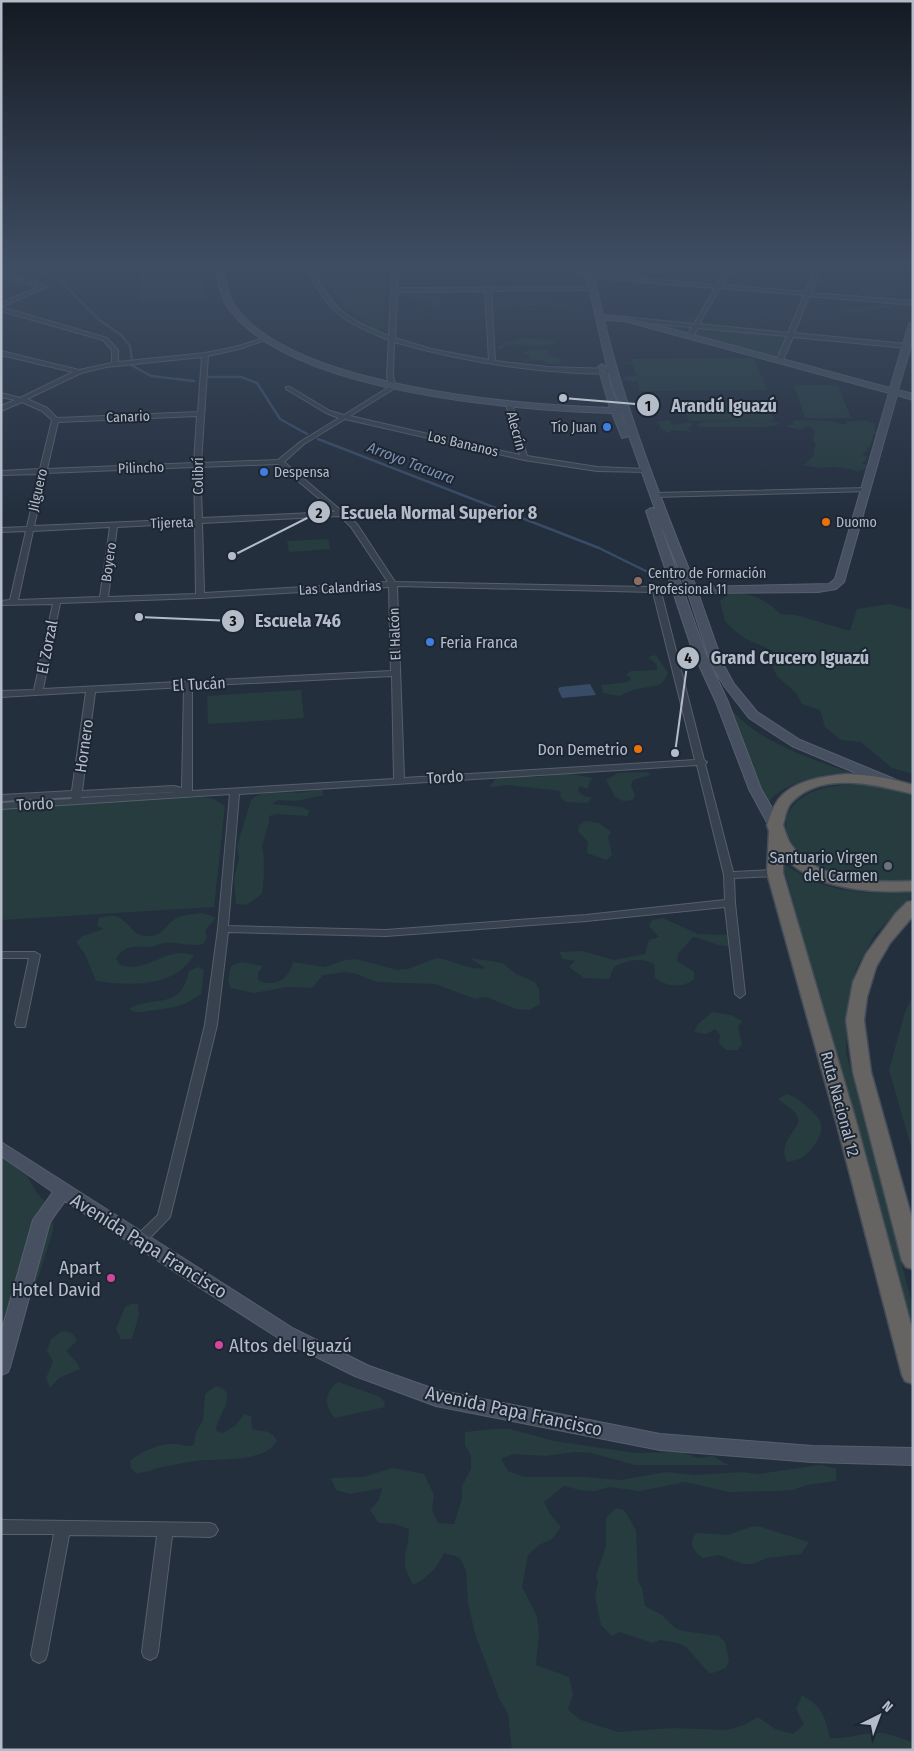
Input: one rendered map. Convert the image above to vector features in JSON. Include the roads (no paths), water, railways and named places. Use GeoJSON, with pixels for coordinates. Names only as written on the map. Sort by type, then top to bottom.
{"type":"FeatureCollection","features":[{"type":"Feature","properties":{"kind":"highway"},"geometry":{"type":"LineString","coordinates":[[907,788],[851,780],[811,786],[796,793],[784,802],[775,828],[783,846],[797,860],[817,872],[841,881],[868,887],[895,888],[913,886]]}},
{"type":"Feature","properties":{"kind":"highway","name":"Ruta Nacional 12"},"geometry":{"type":"LineString","coordinates":[[775,828],[775,873],[846,1121],[913,1375]]}},
{"type":"Feature","properties":{"kind":"highway","name":"Ruta Nacional 12"},"geometry":{"type":"LineString","coordinates":[[913,906],[895,922],[866,968],[855,1012],[856,1043],[862,1072],[913,1261]]}},
{"type":"Feature","properties":{"kind":"main road"},"geometry":{"type":"LineString","coordinates":[[284,348],[304,359],[392,385],[456,398],[509,404],[626,411]]}},
{"type":"Feature","properties":{"kind":"main road"},"geometry":{"type":"LineString","coordinates":[[602,348],[608,371],[626,411],[678,590],[699,652],[722,702],[755,788],[775,828]]}},
{"type":"Feature","properties":{"kind":"main road"},"geometry":{"type":"LineString","coordinates":[[605,348],[615,411],[654,495],[692,590],[717,664],[729,686],[753,715],[796,743],[907,788]]}},
{"type":"Feature","properties":{"kind":"main road"},"geometry":{"type":"LineString","coordinates":[[734,348],[913,397]]}},
{"type":"Feature","properties":{"kind":"main road"},"geometry":{"type":"LineString","coordinates":[[692,590],[808,589],[832,586],[840,580],[907,348]]}},
{"type":"Feature","properties":{"kind":"main road","name":"Avenida Papa Francisco"},"geometry":{"type":"LineString","coordinates":[[1,1148],[62,1191],[287,1334],[362,1371],[436,1398],[660,1442],[812,1454],[913,1457]]}},
{"type":"Feature","properties":{"kind":"main road"},"geometry":{"type":"LineString","coordinates":[[1,1367],[42,1220],[62,1191]]}},
{"type":"Feature","properties":{"kind":"street"},"geometry":{"type":"LineString","coordinates":[[113,348],[115,350],[115,365]]}},
{"type":"Feature","properties":{"kind":"street"},"geometry":{"type":"LineString","coordinates":[[1,409],[78,372],[115,365],[205,356],[238,348]]}},
{"type":"Feature","properties":{"kind":"street"},"geometry":{"type":"LineString","coordinates":[[280,462],[302,443],[390,391],[392,385],[390,375],[391,348]]}},
{"type":"Feature","properties":{"kind":"street"},"geometry":{"type":"LineString","coordinates":[[425,348],[492,363],[608,371]]}},
{"type":"Feature","properties":{"kind":"street"},"geometry":{"type":"LineString","coordinates":[[491,348],[492,363]]}},
{"type":"Feature","properties":{"kind":"street"},"geometry":{"type":"LineString","coordinates":[[780,360],[785,348]]}},
{"type":"Feature","properties":{"kind":"street"},"geometry":{"type":"LineString","coordinates":[[1,353],[78,372]]}},
{"type":"Feature","properties":{"kind":"street","name":"Colibrí"},"geometry":{"type":"LineString","coordinates":[[200,596],[197,466],[205,356]]}},
{"type":"Feature","properties":{"kind":"street","name":"Los Bananos"},"geometry":{"type":"LineString","coordinates":[[288,388],[328,412],[344,417],[524,458],[588,468],[642,471]]}},
{"type":"Feature","properties":{"kind":"street"},"geometry":{"type":"LineString","coordinates":[[1,395],[50,411],[55,420]]}},
{"type":"Feature","properties":{"kind":"street","name":"Alecrín"},"geometry":{"type":"LineString","coordinates":[[509,404],[524,458]]}},
{"type":"Feature","properties":{"kind":"street","name":"Canario"},"geometry":{"type":"LineString","coordinates":[[55,420],[200,414]]}},
{"type":"Feature","properties":{"kind":"street","name":"Jilguero"},"geometry":{"type":"LineString","coordinates":[[14,603],[28,529],[55,420]]}},
{"type":"Feature","properties":{"kind":"street","name":"Pilincho"},"geometry":{"type":"LineString","coordinates":[[1,473],[280,462]]}},
{"type":"Feature","properties":{"kind":"street","name":"El Halcón"},"geometry":{"type":"LineString","coordinates":[[280,462],[354,526],[393,584],[399,780]]}},
{"type":"Feature","properties":{"kind":"street"},"geometry":{"type":"LineString","coordinates":[[654,495],[866,490]]}},
{"type":"Feature","properties":{"kind":"street","name":"Tijereta"},"geometry":{"type":"LineString","coordinates":[[1,530],[342,514]]}},
{"type":"Feature","properties":{"kind":"street","name":"Boyero"},"geometry":{"type":"LineString","coordinates":[[104,599],[114,525]]}},
{"type":"Feature","properties":{"kind":"street","name":"Las Calandrias"},"geometry":{"type":"LineString","coordinates":[[1,603],[200,596],[393,584],[692,590]]}},
{"type":"Feature","properties":{"kind":"street"},"geometry":{"type":"LineString","coordinates":[[657,590],[702,762],[729,875],[730,904],[740,994]]}},
{"type":"Feature","properties":{"kind":"street","name":"El Zorzal"},"geometry":{"type":"LineString","coordinates":[[38,692],[57,601]]}},
{"type":"Feature","properties":{"kind":"street","name":"El Tucán"},"geometry":{"type":"LineString","coordinates":[[1,694],[396,673]]}},
{"type":"Feature","properties":{"kind":"street"},"geometry":{"type":"LineString","coordinates":[[187,792],[188,685]]}},
{"type":"Feature","properties":{"kind":"street","name":"Hornero"},"geometry":{"type":"LineString","coordinates":[[77,798],[91,690]]}},
{"type":"Feature","properties":{"kind":"street","name":"Tordo"},"geometry":{"type":"LineString","coordinates":[[1,798],[171,796],[187,792],[235,791],[702,762]]}},
{"type":"Feature","properties":{"kind":"street"},"geometry":{"type":"LineString","coordinates":[[140,1240],[164,1217],[211,1025],[223,929],[235,791]]}},
{"type":"Feature","properties":{"kind":"street","name":"Tordo"},"geometry":{"type":"LineString","coordinates":[[1,806],[77,798]]}},
{"type":"Feature","properties":{"kind":"street"},"geometry":{"type":"LineString","coordinates":[[729,875],[775,873]]}},
{"type":"Feature","properties":{"kind":"street"},"geometry":{"type":"LineString","coordinates":[[223,929],[386,933],[586,918],[730,904]]}},
{"type":"Feature","properties":{"kind":"street"},"geometry":{"type":"LineString","coordinates":[[1,955],[35,955],[21,1024]]}},
{"type":"Feature","properties":{"kind":"street"},"geometry":{"type":"LineString","coordinates":[[1,1527],[210,1530]]}},
{"type":"Feature","properties":{"kind":"street"},"geometry":{"type":"LineString","coordinates":[[39,1655],[64,1528]]}},
{"type":"Feature","properties":{"kind":"street"},"geometry":{"type":"LineString","coordinates":[[150,1652],[165,1529]]}},
{"type":"Feature","properties":{"kind":"water"},"geometry":{"type":"Polygon","coordinates":[[[590,684],[596,695],[562,698],[558,689],[560,687],[590,684]]]}},
{"type":"Feature","properties":{"kind":"waterway","name":"Arroyo Tacuara"},"geometry":{"type":"LineString","coordinates":[[130,348],[132,361]]}},
{"type":"Feature","properties":{"kind":"waterway","name":"Arroyo Tacuara"},"geometry":{"type":"LineString","coordinates":[[131,365],[151,376],[194,381]]}},
{"type":"Feature","properties":{"kind":"waterway","name":"Arroyo Tacuara"},"geometry":{"type":"LineString","coordinates":[[209,377],[241,377],[257,383],[280,419],[307,434]]}},
{"type":"Feature","properties":{"kind":"waterway","name":"Arroyo Tacuara"},"geometry":{"type":"LineString","coordinates":[[318,439],[599,548],[662,579]]}},
{"type":"Feature","properties":{"kind":"place","name":"Arandú Iguazú"},"geometry":{"type":"Point","coordinates":[563,398]}},
{"type":"Feature","properties":{"kind":"place","name":"Tío Juan"},"geometry":{"type":"Point","coordinates":[607,427]}},
{"type":"Feature","properties":{"kind":"place","name":"Despensa"},"geometry":{"type":"Point","coordinates":[264,472]}},
{"type":"Feature","properties":{"kind":"place","name":"Duomo"},"geometry":{"type":"Point","coordinates":[826,522]}},
{"type":"Feature","properties":{"kind":"place","name":"Escuela Normal Superior 8"},"geometry":{"type":"Point","coordinates":[232,556]}},
{"type":"Feature","properties":{"kind":"place","name":"Centro de Formación Profesional 11"},"geometry":{"type":"Point","coordinates":[638,581]}},
{"type":"Feature","properties":{"kind":"place","name":"Escuela 746"},"geometry":{"type":"Point","coordinates":[139,617]}},
{"type":"Feature","properties":{"kind":"place","name":"Feria Franca"},"geometry":{"type":"Point","coordinates":[430,642]}},
{"type":"Feature","properties":{"kind":"place","name":"Don Demetrio"},"geometry":{"type":"Point","coordinates":[638,749]}},
{"type":"Feature","properties":{"kind":"place","name":"Grand Crucero Iguazú"},"geometry":{"type":"Point","coordinates":[675,753]}},
{"type":"Feature","properties":{"kind":"place","name":"Santuario Virgen del Carmen"},"geometry":{"type":"Point","coordinates":[888,866]}},
{"type":"Feature","properties":{"kind":"place","name":"Apart Hotel David"},"geometry":{"type":"Point","coordinates":[111,1278]}},
{"type":"Feature","properties":{"kind":"place","name":"Altos del Iguazú"},"geometry":{"type":"Point","coordinates":[219,1345]}}]}
